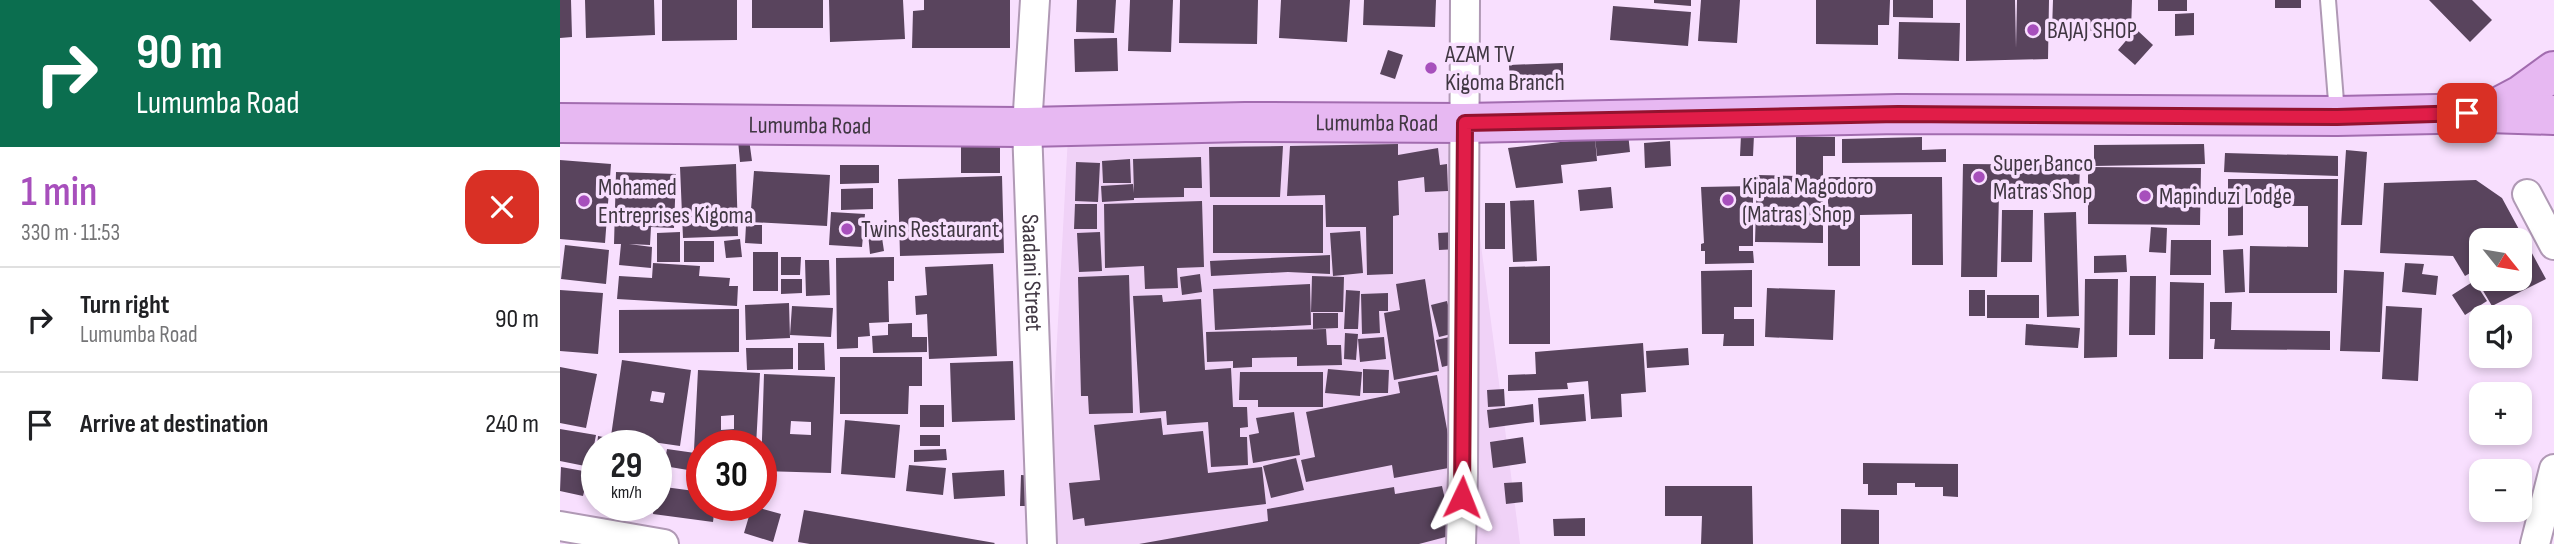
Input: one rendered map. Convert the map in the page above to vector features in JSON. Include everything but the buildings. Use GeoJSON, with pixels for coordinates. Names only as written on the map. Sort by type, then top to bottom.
{"type":"FeatureCollection","features":[{"type":"Feature","properties":{"kind":"main road","name":"Lumumba Road"},"geometry":{"type":"LineString","coordinates":[[2487,113],[2521,95],[2554,71]]}},
{"type":"Feature","properties":{"kind":"main road","name":"Lumumba Road"},"geometry":{"type":"LineString","coordinates":[[560,123],[1027,127],[1245,122],[1465,123],[1898,114],[2337,117],[2487,113],[2554,115]]}},
{"type":"Feature","properties":{"kind":"street","name":"Saadani Street"},"geometry":{"type":"LineString","coordinates":[[1035,0],[1027,127],[1042,544]]}},
{"type":"Feature","properties":{"kind":"street"},"geometry":{"type":"LineString","coordinates":[[1461,544],[1465,0]]}},
{"type":"Feature","properties":{"kind":"street"},"geometry":{"type":"LineString","coordinates":[[2526,194],[2554,245]]}},
{"type":"Feature","properties":{"kind":"street"},"geometry":{"type":"LineString","coordinates":[[2535,544],[2554,470]]}},
{"type":"Feature","properties":{"kind":"street"},"geometry":{"type":"LineString","coordinates":[[560,526],[664,544]]}},
{"type":"Feature","properties":{"kind":"lane"},"geometry":{"type":"LineString","coordinates":[[2328,0],[2337,117]]}},
{"type":"Feature","properties":{"kind":"shaded area"},"geometry":{"type":"Polygon","coordinates":[[[1463,107],[1520,544],[1046,544],[1068,136],[1463,107]]]}},
{"type":"Feature","properties":{"kind":"place","name":"BAJAJ SHOP"},"geometry":{"type":"Point","coordinates":[2033,30]}},
{"type":"Feature","properties":{"kind":"place","name":"AZAM TV Kigoma Branch"},"geometry":{"type":"Point","coordinates":[1431,68]}},
{"type":"Feature","properties":{"kind":"place","name":"Super Banco Matras Shop"},"geometry":{"type":"Point","coordinates":[1979,177]}},
{"type":"Feature","properties":{"kind":"place","name":"Mapinduzi Lodge"},"geometry":{"type":"Point","coordinates":[2145,196]}},
{"type":"Feature","properties":{"kind":"place","name":"Kipala Magodoro (Matras) Shop"},"geometry":{"type":"Point","coordinates":[1728,200]}},
{"type":"Feature","properties":{"kind":"place","name":"Mohamed Entreprises Kigoma"},"geometry":{"type":"Point","coordinates":[584,201]}},
{"type":"Feature","properties":{"kind":"place","name":"Twins Restaurant"},"geometry":{"type":"Point","coordinates":[847,229]}},
{"type":"Feature","properties":{"kind":"route"},"geometry":{"type":"LineString","coordinates":[[1462,497],[1465,123],[1898,114],[2337,117],[2467,113]]}}]}
